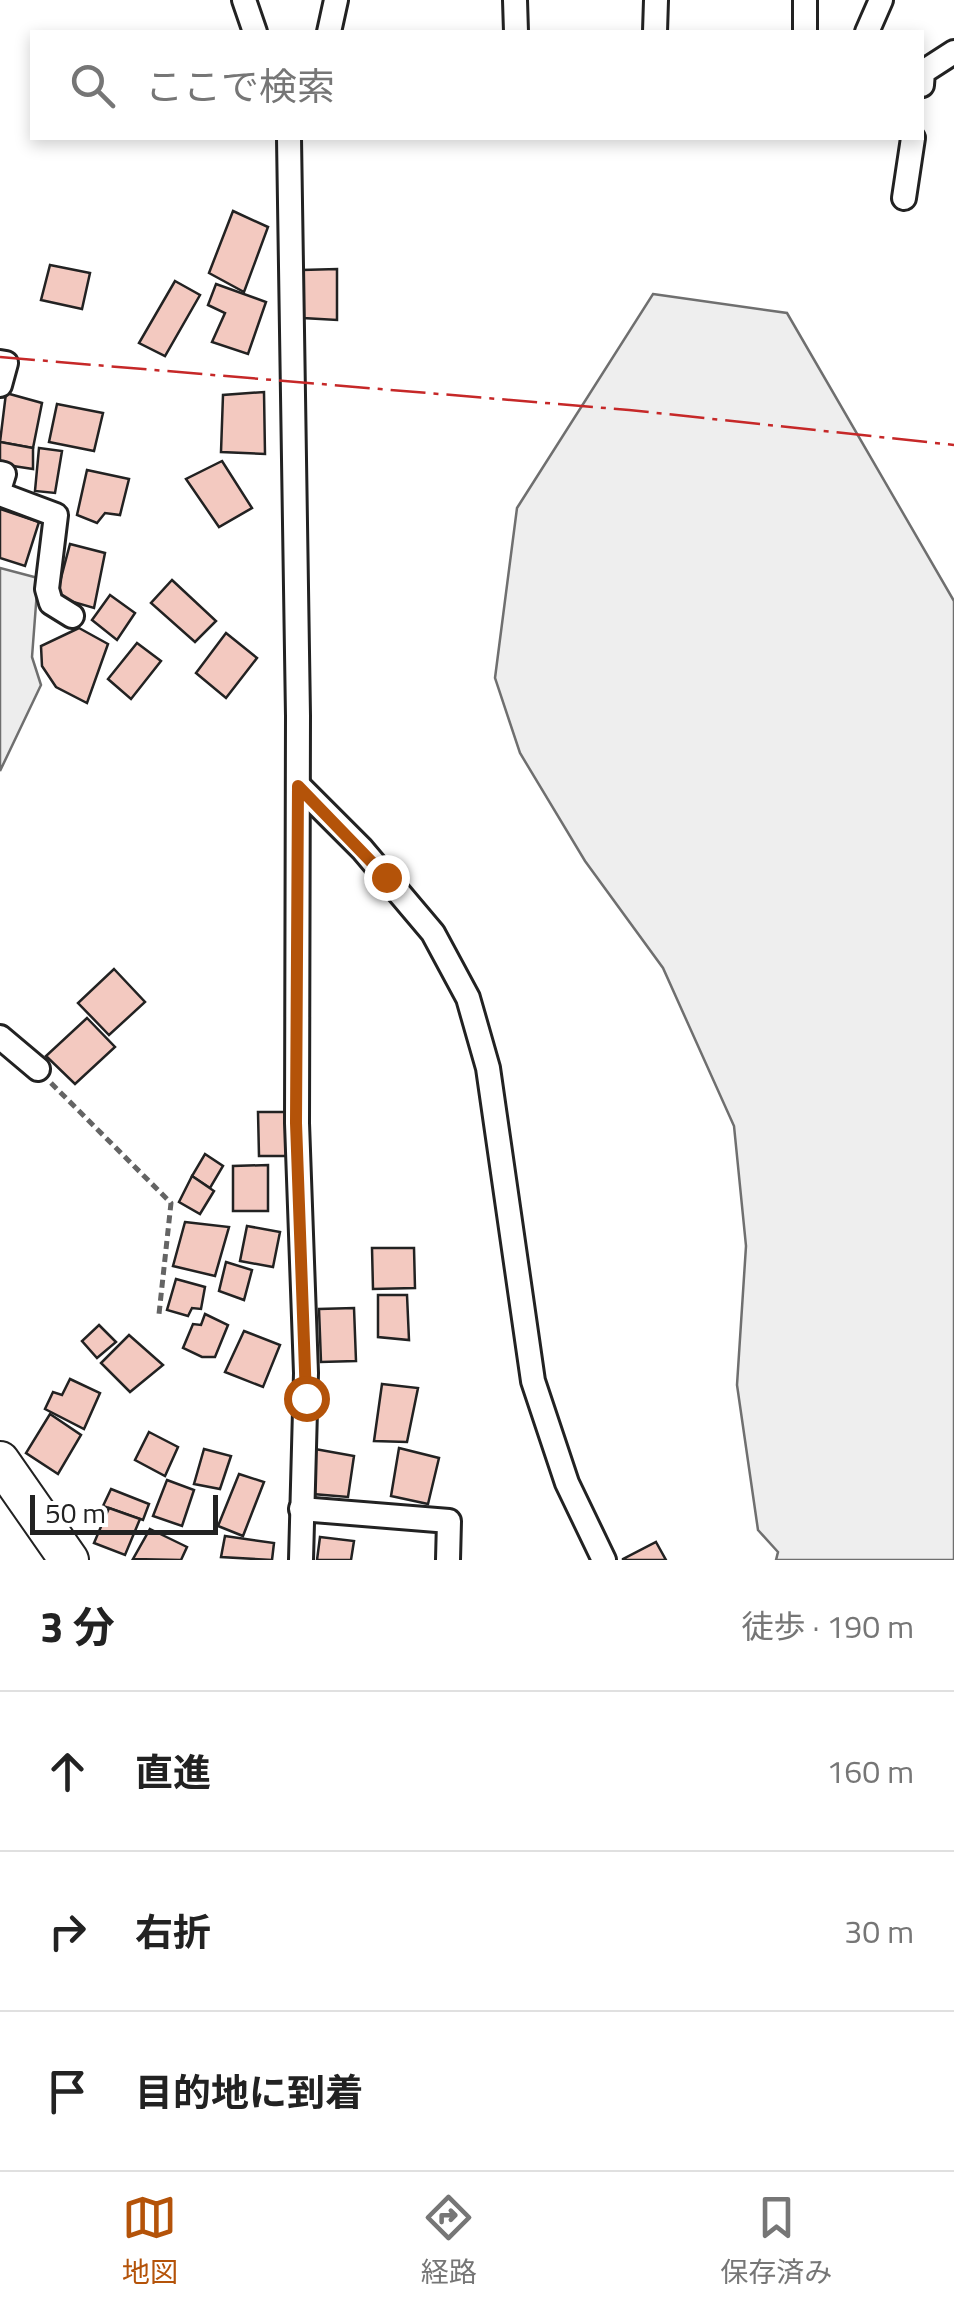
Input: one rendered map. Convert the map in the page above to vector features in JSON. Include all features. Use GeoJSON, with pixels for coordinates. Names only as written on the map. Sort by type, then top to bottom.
{"type":"FeatureCollection","features":[{"type":"Feature","properties":{"kind":"highway"},"geometry":{"type":"LineString","coordinates":[[0,1461],[69,1560]]}},
{"type":"Feature","properties":{"kind":"street"},"geometry":{"type":"LineString","coordinates":[[244,0],[255,30]]}},
{"type":"Feature","properties":{"kind":"street"},"geometry":{"type":"LineString","coordinates":[[329,30],[336,0]]}},
{"type":"Feature","properties":{"kind":"street"},"geometry":{"type":"LineString","coordinates":[[515,0],[516,30]]}},
{"type":"Feature","properties":{"kind":"street"},"geometry":{"type":"LineString","coordinates":[[656,0],[656,30]]}},
{"type":"Feature","properties":{"kind":"street"},"geometry":{"type":"LineString","coordinates":[[805,0],[805,30]]}},
{"type":"Feature","properties":{"kind":"street"},"geometry":{"type":"LineString","coordinates":[[867,30],[881,0]]}},
{"type":"Feature","properties":{"kind":"street"},"geometry":{"type":"LineString","coordinates":[[924,72],[954,52]]}},
{"type":"Feature","properties":{"kind":"street"},"geometry":{"type":"LineString","coordinates":[[289,140],[298,786],[296,1123],[306,1373],[301,1560]]}},
{"type":"Feature","properties":{"kind":"street"},"geometry":{"type":"LineString","coordinates":[[904,198],[913,140]]}},
{"type":"Feature","properties":{"kind":"street"},"geometry":{"type":"LineString","coordinates":[[0,362],[6,363],[0,385]]}},
{"type":"Feature","properties":{"kind":"street"},"geometry":{"type":"LineString","coordinates":[[0,473],[4,474],[0,490],[56,516],[48,589],[51,602],[72,616]]}},
{"type":"Feature","properties":{"kind":"street"},"geometry":{"type":"LineString","coordinates":[[298,786],[362,849],[433,933],[468,998],[488,1068],[533,1381],[567,1483],[604,1560]]}},
{"type":"Feature","properties":{"kind":"street"},"geometry":{"type":"LineString","coordinates":[[0,1037],[38,1069]]}},
{"type":"Feature","properties":{"kind":"street"},"geometry":{"type":"LineString","coordinates":[[302,1509],[448,1521],[448,1560]]}},
{"type":"Feature","properties":{"kind":"path"},"geometry":{"type":"LineString","coordinates":[[38,1069],[171,1202],[159,1314]]}},
{"type":"Feature","properties":{"kind":"shaded area"},"geometry":{"type":"Polygon","coordinates":[[[653,294],[787,313],[954,601],[954,1560],[776,1560],[778,1552],[758,1530],[737,1385],[746,1246],[734,1126],[663,968],[585,861],[520,753],[495,678],[517,508],[653,294]]]}},
{"type":"Feature","properties":{"kind":"shaded area"},"geometry":{"type":"Polygon","coordinates":[[[0,568],[38,578],[32,657],[41,685],[0,771],[0,568]]]}},
{"type":"Feature","properties":{"kind":"building"},"geometry":{"type":"Polygon","coordinates":[[[233,211],[268,227],[244,292],[209,273],[233,211]]]}},
{"type":"Feature","properties":{"kind":"building"},"geometry":{"type":"Polygon","coordinates":[[[50,265],[90,273],[82,309],[41,300],[50,265]]]}},
{"type":"Feature","properties":{"kind":"building"},"geometry":{"type":"Polygon","coordinates":[[[337,269],[337,320],[303,318],[302,270],[337,269]]]}},
{"type":"Feature","properties":{"kind":"building"},"geometry":{"type":"Polygon","coordinates":[[[175,281],[200,295],[165,356],[139,343],[175,281]]]}},
{"type":"Feature","properties":{"kind":"building"},"geometry":{"type":"Polygon","coordinates":[[[216,284],[266,302],[248,354],[212,342],[225,313],[208,305],[216,284]]]}},
{"type":"Feature","properties":{"kind":"building"},"geometry":{"type":"Polygon","coordinates":[[[264,392],[265,454],[221,452],[223,395],[264,392]]]}},
{"type":"Feature","properties":{"kind":"building"},"geometry":{"type":"Polygon","coordinates":[[[6,393],[42,403],[33,448],[0,442],[6,393]]]}},
{"type":"Feature","properties":{"kind":"building"},"geometry":{"type":"Polygon","coordinates":[[[57,404],[103,413],[94,451],[49,442],[57,404]]]}},
{"type":"Feature","properties":{"kind":"building"},"geometry":{"type":"Polygon","coordinates":[[[0,442],[33,448],[33,469],[0,464],[0,442]]]}},
{"type":"Feature","properties":{"kind":"building"},"geometry":{"type":"Polygon","coordinates":[[[39,448],[62,451],[55,493],[35,491],[39,448]]]}},
{"type":"Feature","properties":{"kind":"building"},"geometry":{"type":"Polygon","coordinates":[[[222,461],[252,508],[219,527],[186,479],[222,461]]]}},
{"type":"Feature","properties":{"kind":"building"},"geometry":{"type":"Polygon","coordinates":[[[87,470],[129,479],[120,515],[105,513],[97,523],[77,515],[87,470]]]}},
{"type":"Feature","properties":{"kind":"building"},"geometry":{"type":"Polygon","coordinates":[[[0,509],[39,522],[25,566],[0,558],[0,509]]]}},
{"type":"Feature","properties":{"kind":"building"},"geometry":{"type":"Polygon","coordinates":[[[70,544],[105,553],[94,608],[56,597],[70,544]]]}},
{"type":"Feature","properties":{"kind":"building"},"geometry":{"type":"Polygon","coordinates":[[[172,580],[216,621],[195,642],[151,603],[172,580]]]}},
{"type":"Feature","properties":{"kind":"building"},"geometry":{"type":"Polygon","coordinates":[[[110,595],[135,613],[117,640],[92,620],[110,595]]]}},
{"type":"Feature","properties":{"kind":"building"},"geometry":{"type":"Polygon","coordinates":[[[79,628],[108,644],[87,703],[56,687],[42,666],[41,646],[79,628]]]}},
{"type":"Feature","properties":{"kind":"building"},"geometry":{"type":"Polygon","coordinates":[[[226,633],[257,658],[226,698],[196,673],[226,633]]]}},
{"type":"Feature","properties":{"kind":"building"},"geometry":{"type":"Polygon","coordinates":[[[137,643],[161,661],[131,699],[108,679],[137,643]]]}},
{"type":"Feature","properties":{"kind":"building"},"geometry":{"type":"Polygon","coordinates":[[[114,969],[145,1002],[109,1035],[78,1003],[114,969]]]}},
{"type":"Feature","properties":{"kind":"building"},"geometry":{"type":"Polygon","coordinates":[[[87,1018],[115,1047],[75,1084],[46,1056],[87,1018]]]}},
{"type":"Feature","properties":{"kind":"building"},"geometry":{"type":"Polygon","coordinates":[[[258,1112],[286,1112],[287,1156],[259,1156],[258,1112]]]}},
{"type":"Feature","properties":{"kind":"building"},"geometry":{"type":"Polygon","coordinates":[[[205,1154],[223,1166],[210,1188],[192,1176],[205,1154]]]}},
{"type":"Feature","properties":{"kind":"building"},"geometry":{"type":"Polygon","coordinates":[[[268,1165],[268,1211],[233,1211],[233,1166],[268,1165]]]}},
{"type":"Feature","properties":{"kind":"building"},"geometry":{"type":"Polygon","coordinates":[[[192,1176],[214,1191],[200,1214],[179,1202],[192,1176]]]}},
{"type":"Feature","properties":{"kind":"building"},"geometry":{"type":"Polygon","coordinates":[[[185,1222],[229,1227],[215,1276],[173,1266],[185,1222]]]}},
{"type":"Feature","properties":{"kind":"building"},"geometry":{"type":"Polygon","coordinates":[[[247,1226],[280,1232],[273,1267],[240,1261],[247,1226]]]}},
{"type":"Feature","properties":{"kind":"building"},"geometry":{"type":"Polygon","coordinates":[[[372,1248],[414,1248],[415,1288],[373,1289],[372,1248]]]}},
{"type":"Feature","properties":{"kind":"building"},"geometry":{"type":"Polygon","coordinates":[[[226,1262],[252,1270],[244,1300],[219,1291],[226,1262]]]}},
{"type":"Feature","properties":{"kind":"building"},"geometry":{"type":"Polygon","coordinates":[[[176,1279],[205,1287],[201,1309],[192,1308],[188,1316],[167,1310],[176,1279]]]}},
{"type":"Feature","properties":{"kind":"building"},"geometry":{"type":"Polygon","coordinates":[[[378,1295],[407,1295],[409,1340],[378,1337],[378,1295]]]}},
{"type":"Feature","properties":{"kind":"building"},"geometry":{"type":"Polygon","coordinates":[[[354,1308],[356,1361],[321,1362],[319,1309],[354,1308]]]}},
{"type":"Feature","properties":{"kind":"building"},"geometry":{"type":"Polygon","coordinates":[[[205,1314],[228,1325],[215,1357],[202,1357],[183,1348],[193,1324],[201,1325],[205,1314]]]}},
{"type":"Feature","properties":{"kind":"building"},"geometry":{"type":"Polygon","coordinates":[[[99,1325],[116,1342],[97,1358],[82,1341],[99,1325]]]}},
{"type":"Feature","properties":{"kind":"building"},"geometry":{"type":"Polygon","coordinates":[[[244,1331],[280,1345],[263,1387],[225,1372],[244,1331]]]}},
{"type":"Feature","properties":{"kind":"building"},"geometry":{"type":"Polygon","coordinates":[[[129,1335],[163,1365],[130,1392],[101,1363],[129,1335]]]}},
{"type":"Feature","properties":{"kind":"building"},"geometry":{"type":"Polygon","coordinates":[[[70,1379],[100,1393],[84,1429],[45,1409],[53,1392],[62,1395],[70,1379]]]}},
{"type":"Feature","properties":{"kind":"building"},"geometry":{"type":"Polygon","coordinates":[[[382,1384],[418,1388],[407,1442],[374,1441],[382,1384]]]}},
{"type":"Feature","properties":{"kind":"building"},"geometry":{"type":"Polygon","coordinates":[[[50,1414],[81,1435],[58,1474],[26,1453],[50,1414]]]}},
{"type":"Feature","properties":{"kind":"building"},"geometry":{"type":"Polygon","coordinates":[[[149,1432],[178,1447],[165,1476],[135,1460],[149,1432]]]}},
{"type":"Feature","properties":{"kind":"building"},"geometry":{"type":"Polygon","coordinates":[[[399,1448],[439,1458],[428,1504],[391,1496],[399,1448]]]}},
{"type":"Feature","properties":{"kind":"building"},"geometry":{"type":"Polygon","coordinates":[[[204,1449],[231,1456],[220,1489],[194,1484],[204,1449]]]}},
{"type":"Feature","properties":{"kind":"building"},"geometry":{"type":"Polygon","coordinates":[[[315,1449],[354,1456],[348,1497],[313,1494],[315,1449]]]}},
{"type":"Feature","properties":{"kind":"building"},"geometry":{"type":"Polygon","coordinates":[[[239,1474],[264,1482],[243,1536],[218,1526],[239,1474]]]}},
{"type":"Feature","properties":{"kind":"building"},"geometry":{"type":"Polygon","coordinates":[[[167,1480],[194,1490],[182,1526],[153,1516],[167,1480]]]}},
{"type":"Feature","properties":{"kind":"building"},"geometry":{"type":"Polygon","coordinates":[[[111,1489],[149,1504],[143,1520],[103,1506],[111,1489]]]}},
{"type":"Feature","properties":{"kind":"building"},"geometry":{"type":"Polygon","coordinates":[[[109,1508],[140,1519],[125,1555],[94,1543],[109,1508]]]}},
{"type":"Feature","properties":{"kind":"building"},"geometry":{"type":"Polygon","coordinates":[[[150,1529],[187,1547],[181,1560],[133,1559],[150,1529]]]}},
{"type":"Feature","properties":{"kind":"building"},"geometry":{"type":"Polygon","coordinates":[[[225,1536],[274,1543],[272,1560],[221,1557],[225,1536]]]}},
{"type":"Feature","properties":{"kind":"building"},"geometry":{"type":"Polygon","coordinates":[[[320,1537],[354,1541],[351,1560],[317,1560],[320,1537]]]}},
{"type":"Feature","properties":{"kind":"building"},"geometry":{"type":"Polygon","coordinates":[[[656,1542],[666,1560],[623,1560],[623,1559],[656,1542]]]}},
{"type":"Feature","properties":{"kind":"power"},"geometry":{"type":"LineString","coordinates":[[0,357],[629,410],[954,445]]}},
{"type":"Feature","properties":{"kind":"route"},"geometry":{"type":"LineString","coordinates":[[306,1398],[296,1123],[298,786],[386,877]]}}]}
